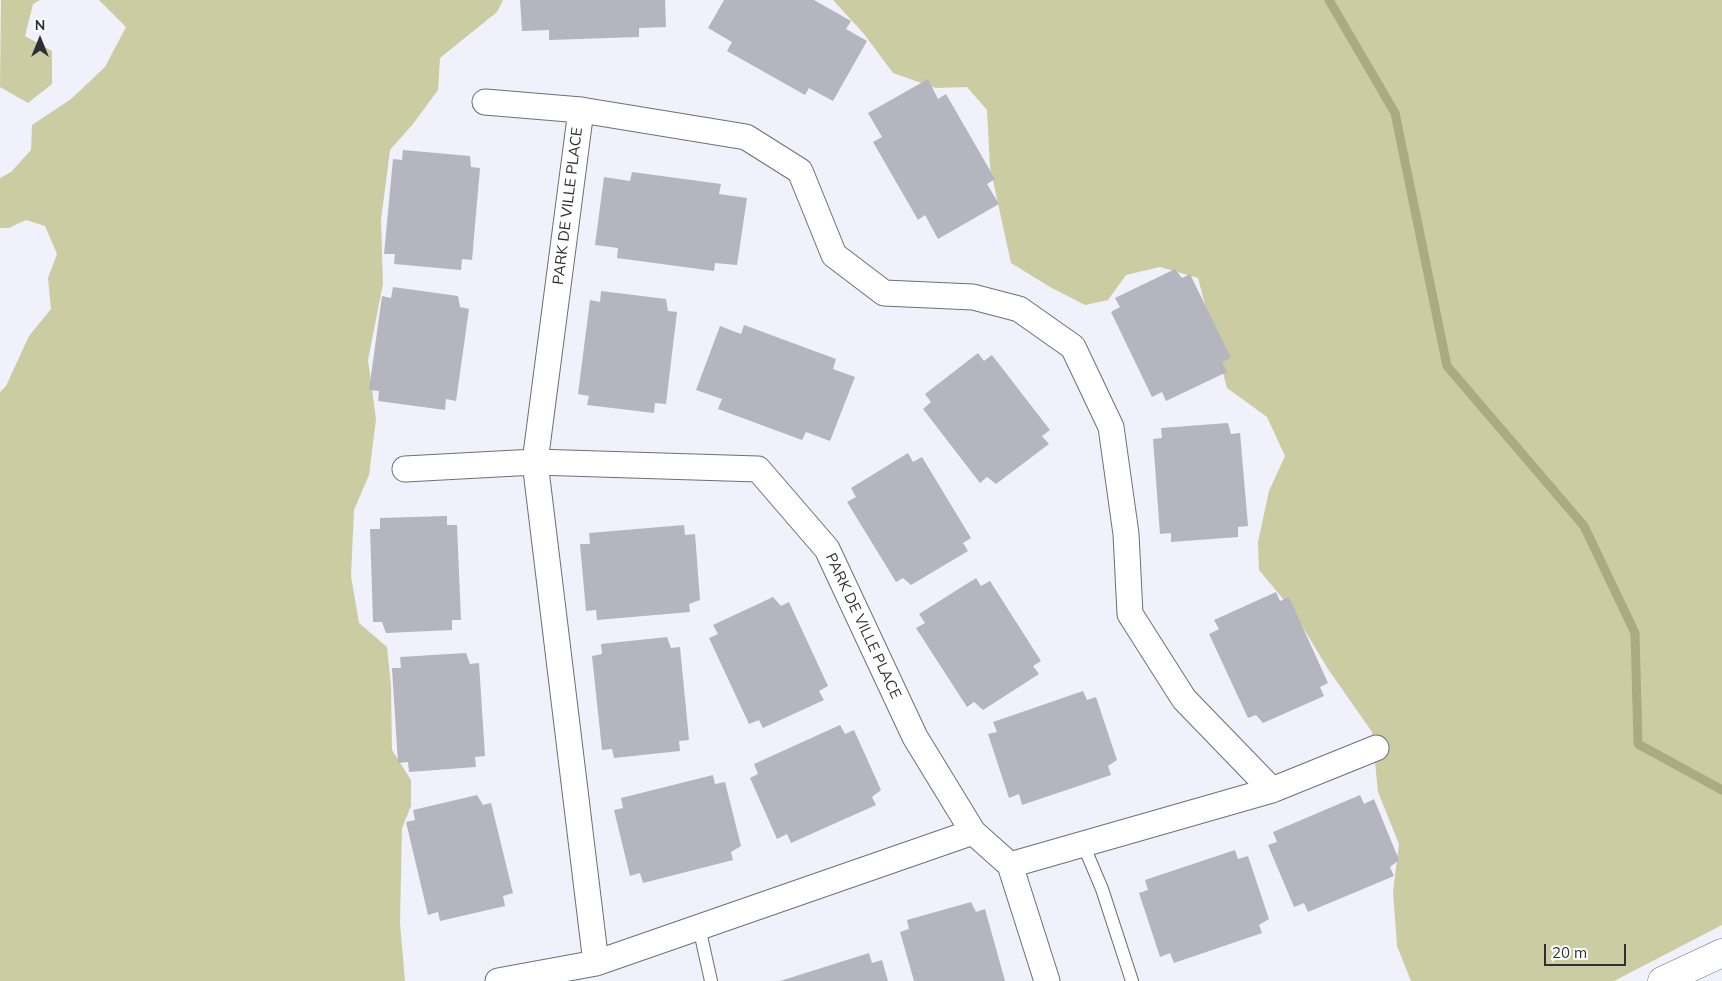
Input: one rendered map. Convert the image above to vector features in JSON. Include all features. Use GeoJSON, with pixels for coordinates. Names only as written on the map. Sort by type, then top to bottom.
{"type":"FeatureCollection","features":[{"type":"Feature","properties":{"kind":"street"},"geometry":{"type":"LineString","coordinates":[[485,102],[581,110]]}},
{"type":"Feature","properties":{"kind":"street","name":"PARK DE VILLE PLACE"},"geometry":{"type":"LineString","coordinates":[[596,963],[535,462],[581,110],[746,137],[800,171],[834,255],[884,293],[973,297],[1019,308],[1073,347],[1111,427],[1126,534],[1130,614],[1184,699],[1272,790]]}},
{"type":"Feature","properties":{"kind":"street","name":"PARK DE VILLE PLACE"},"geometry":{"type":"LineString","coordinates":[[404,469],[535,462],[758,469],[827,549],[915,737],[973,832],[1010,865]]}},
{"type":"Feature","properties":{"kind":"street"},"geometry":{"type":"LineString","coordinates":[[1047,981],[1010,865],[1272,790],[1376,748]]}},
{"type":"Feature","properties":{"kind":"street"},"geometry":{"type":"LineString","coordinates":[[498,981],[596,963],[973,832]]}},
{"type":"Feature","properties":{"kind":"street"},"geometry":{"type":"LineString","coordinates":[[1662,981],[1722,953]]}},
{"type":"Feature","properties":{"kind":"lane"},"geometry":{"type":"LineString","coordinates":[[1083,844],[1102,889],[1132,981]]}},
{"type":"Feature","properties":{"kind":"lane"},"geometry":{"type":"LineString","coordinates":[[699,927],[711,981]]}},
{"type":"Feature","properties":{"kind":"green space"},"geometry":{"type":"Polygon","coordinates":[[[1,0],[40,0],[33,4],[25,36],[52,51],[52,84],[28,103],[0,87],[1,0]]]}},
{"type":"Feature","properties":{"kind":"green space"},"geometry":{"type":"Polygon","coordinates":[[[99,0],[503,0],[497,12],[440,58],[438,90],[413,124],[390,150],[381,220],[383,284],[368,360],[376,419],[369,475],[354,510],[351,576],[359,623],[387,647],[391,686],[392,750],[411,780],[411,806],[402,828],[400,923],[405,981],[0,981],[0,392],[6,386],[29,336],[51,309],[48,278],[57,254],[45,226],[26,220],[9,228],[0,228],[0,178],[11,172],[31,150],[32,125],[71,99],[105,67],[126,27],[99,0]]]}},
{"type":"Feature","properties":{"kind":"green space"},"geometry":{"type":"Polygon","coordinates":[[[833,0],[1722,0],[1722,925],[1614,981],[1411,981],[1397,946],[1393,891],[1399,844],[1378,792],[1372,732],[1328,669],[1293,611],[1259,570],[1258,542],[1269,491],[1285,456],[1267,417],[1227,388],[1198,278],[1160,267],[1126,275],[1108,300],[1085,305],[1050,287],[1011,263],[990,167],[987,110],[967,87],[936,88],[893,73],[864,34],[833,0]]]}},
{"type":"Feature","properties":{"kind":"building"},"geometry":{"type":"Polygon","coordinates":[[[520,0],[665,0],[666,27],[639,28],[639,37],[549,40],[549,30],[522,31],[520,0]]]}},
{"type":"Feature","properties":{"kind":"building"},"geometry":{"type":"Polygon","coordinates":[[[724,0],[814,0],[851,21],[846,29],[867,41],[833,101],[809,88],[805,95],[727,51],[732,42],[708,28],[724,0]]]}},
{"type":"Feature","properties":{"kind":"building"},"geometry":{"type":"Polygon","coordinates":[[[928,79],[938,99],[946,94],[995,179],[987,184],[999,204],[938,239],[925,215],[918,220],[873,142],[882,137],[868,113],[928,79]]]}},
{"type":"Feature","properties":{"kind":"building"},"geometry":{"type":"Polygon","coordinates":[[[403,150],[470,156],[471,167],[480,168],[472,260],[462,259],[461,270],[394,264],[395,254],[384,254],[393,159],[402,160],[403,150]]]}},
{"type":"Feature","properties":{"kind":"building"},"geometry":{"type":"Polygon","coordinates":[[[632,172],[721,184],[719,194],[747,198],[737,265],[715,263],[714,271],[617,258],[618,248],[595,245],[604,177],[630,181],[632,172]]]}},
{"type":"Feature","properties":{"kind":"building"},"geometry":{"type":"Polygon","coordinates":[[[1175,269],[1182,278],[1190,274],[1231,358],[1222,362],[1227,372],[1166,401],[1162,392],[1152,397],[1111,312],[1120,307],[1115,298],[1175,269]]]}},
{"type":"Feature","properties":{"kind":"building"},"geometry":{"type":"Polygon","coordinates":[[[393,287],[458,296],[460,307],[469,309],[456,401],[446,399],[445,410],[378,401],[379,391],[369,390],[382,296],[391,298],[393,287]]]}},
{"type":"Feature","properties":{"kind":"building"},"geometry":{"type":"Polygon","coordinates":[[[601,291],[666,299],[668,311],[677,312],[666,404],[655,403],[654,413],[587,405],[589,396],[578,394],[590,300],[600,302],[601,291]]]}},
{"type":"Feature","properties":{"kind":"building"},"geometry":{"type":"Polygon","coordinates":[[[744,325],[836,359],[833,369],[855,377],[830,441],[806,432],[802,440],[718,409],[722,399],[696,390],[720,326],[741,334],[744,325]]]}},
{"type":"Feature","properties":{"kind":"building"},"geometry":{"type":"Polygon","coordinates":[[[978,353],[984,361],[992,355],[1050,430],[1042,436],[1049,444],[996,484],[987,477],[980,483],[923,409],[931,402],[925,394],[978,353]]]}},
{"type":"Feature","properties":{"kind":"building"},"geometry":{"type":"Polygon","coordinates":[[[1228,423],[1231,434],[1240,433],[1248,526],[1238,527],[1238,537],[1171,542],[1171,533],[1160,534],[1153,439],[1162,438],[1161,428],[1228,423]]]}},
{"type":"Feature","properties":{"kind":"building"},"geometry":{"type":"Polygon","coordinates":[[[908,453],[913,462],[922,457],[971,538],[963,543],[968,551],[911,585],[903,578],[896,582],[847,502],[856,497],[851,488],[908,453]]]}},
{"type":"Feature","properties":{"kind":"building"},"geometry":{"type":"Polygon","coordinates":[[[447,516],[447,525],[457,525],[461,620],[452,620],[452,630],[386,633],[382,622],[373,622],[370,529],[380,529],[380,518],[447,516]]]}},
{"type":"Feature","properties":{"kind":"building"},"geometry":{"type":"Polygon","coordinates":[[[684,525],[685,535],[695,534],[700,600],[689,604],[690,612],[597,620],[596,610],[586,611],[580,544],[590,544],[589,533],[684,525]]]}},
{"type":"Feature","properties":{"kind":"building"},"geometry":{"type":"Polygon","coordinates":[[[976,578],[981,586],[990,581],[1041,661],[1033,666],[1039,674],[983,710],[974,702],[967,707],[916,628],[925,623],[919,614],[976,578]]]}},
{"type":"Feature","properties":{"kind":"building"},"geometry":{"type":"Polygon","coordinates":[[[1276,592],[1280,601],[1289,597],[1328,683],[1320,687],[1324,696],[1263,723],[1256,715],[1248,718],[1209,634],[1219,629],[1214,620],[1276,592]]]}},
{"type":"Feature","properties":{"kind":"building"},"geometry":{"type":"Polygon","coordinates":[[[773,597],[781,606],[789,602],[828,686],[819,691],[824,700],[763,728],[759,720],[749,724],[709,638],[718,634],[713,625],[773,597]]]}},
{"type":"Feature","properties":{"kind":"building"},"geometry":{"type":"Polygon","coordinates":[[[667,637],[671,648],[680,647],[689,740],[679,741],[680,751],[614,758],[612,749],[602,750],[592,656],[602,654],[601,644],[667,637]]]}},
{"type":"Feature","properties":{"kind":"building"},"geometry":{"type":"Polygon","coordinates":[[[466,653],[470,664],[479,663],[485,756],[475,757],[476,767],[409,772],[408,762],[398,763],[392,668],[401,668],[400,657],[466,653]]]}},
{"type":"Feature","properties":{"kind":"building"},"geometry":{"type":"Polygon","coordinates":[[[1083,691],[1087,700],[1096,697],[1117,760],[1108,766],[1111,775],[1022,805],[1019,794],[1009,798],[988,734],[997,732],[993,722],[1083,691]]]}},
{"type":"Feature","properties":{"kind":"building"},"geometry":{"type":"Polygon","coordinates":[[[840,725],[845,734],[854,730],[881,790],[872,797],[876,805],[791,843],[787,834],[777,839],[750,778],[758,774],[754,764],[840,725]]]}},
{"type":"Feature","properties":{"kind":"building"},"geometry":{"type":"Polygon","coordinates":[[[713,775],[715,784],[725,782],[741,846],[731,852],[733,860],[643,883],[640,873],[630,876],[614,810],[623,808],[621,798],[713,775]]]}},
{"type":"Feature","properties":{"kind":"building"},"geometry":{"type":"Polygon","coordinates":[[[477,795],[483,805],[491,803],[513,893],[503,896],[505,906],[440,921],[438,912],[428,915],[406,822],[415,820],[413,810],[477,795]]]}},
{"type":"Feature","properties":{"kind":"building"},"geometry":{"type":"Polygon","coordinates":[[[1360,795],[1364,804],[1374,799],[1399,860],[1390,867],[1394,876],[1308,912],[1304,903],[1294,907],[1268,845],[1277,842],[1273,832],[1360,795]]]}},
{"type":"Feature","properties":{"kind":"building"},"geometry":{"type":"Polygon","coordinates":[[[1235,850],[1238,859],[1248,856],[1269,919],[1259,925],[1262,933],[1174,963],[1170,953],[1160,957],[1139,893],[1148,890],[1145,880],[1235,850]]]}},
{"type":"Feature","properties":{"kind":"building"},"geometry":{"type":"Polygon","coordinates":[[[971,902],[976,912],[985,909],[1005,981],[914,981],[900,932],[909,929],[907,920],[971,902]]]}},
{"type":"Feature","properties":{"kind":"building"},"geometry":{"type":"Polygon","coordinates":[[[869,953],[872,963],[882,960],[888,981],[780,981],[869,953]]]}},
{"type":"Feature","properties":{"kind":"waterway"},"geometry":{"type":"LineString","coordinates":[[1329,0],[1395,113],[1447,366],[1584,526],[1635,633],[1638,744],[1722,790]]}}]}
